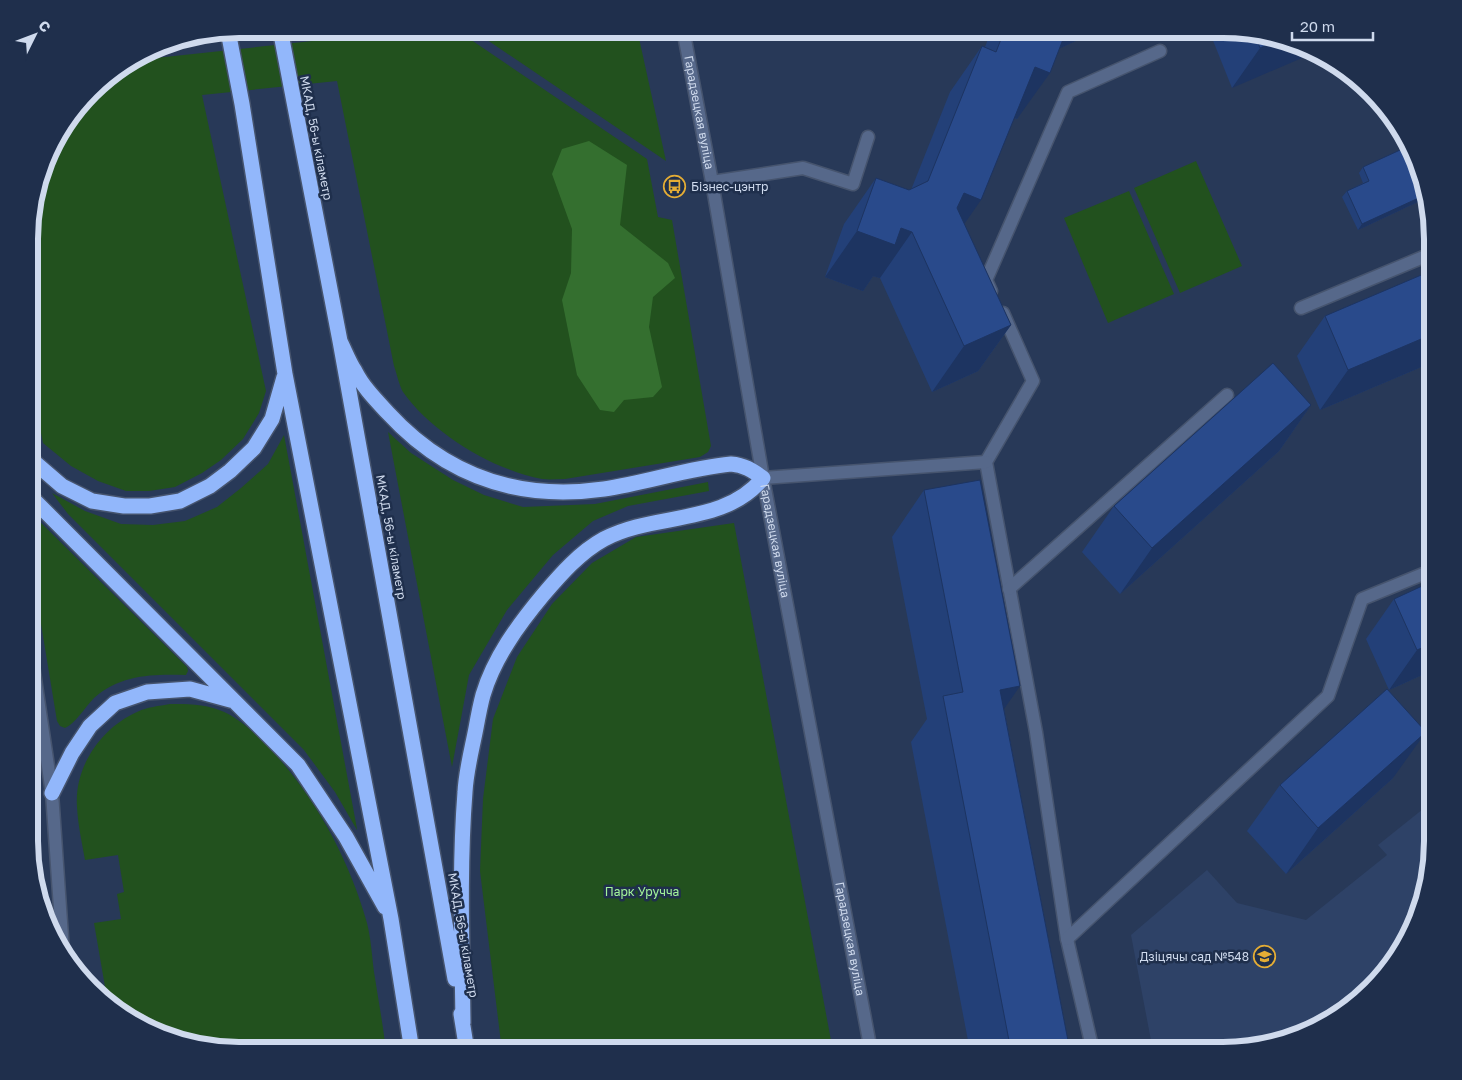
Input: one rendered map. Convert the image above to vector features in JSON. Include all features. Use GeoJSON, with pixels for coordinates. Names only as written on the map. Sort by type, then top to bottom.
{"type":"FeatureCollection","features":[{"type":"Feature","properties":{"kind":"highway"},"geometry":{"type":"LineString","coordinates":[[230,38],[242,104],[285,374],[391,919],[411,1042]]}},
{"type":"Feature","properties":{"kind":"highway","name":"МКАД, 56-ы кіламетр"},"geometry":{"type":"LineString","coordinates":[[282,38],[340,341],[466,1042]]}},
{"type":"Feature","properties":{"kind":"highway"},"geometry":{"type":"LineString","coordinates":[[340,341],[355,372],[373,397],[411,436],[452,465],[502,485],[525,490],[551,492],[596,490],[730,464],[752,469],[763,478],[746,495],[727,506],[693,516],[629,528],[603,539],[569,566],[549,588],[502,651],[483,694],[465,790],[461,905],[463,1022]]}},
{"type":"Feature","properties":{"kind":"highway"},"geometry":{"type":"LineString","coordinates":[[38,465],[62,486],[92,501],[124,506],[150,506],[180,501],[210,486],[230,471],[254,448],[272,419],[285,374]]}},
{"type":"Feature","properties":{"kind":"highway"},"geometry":{"type":"LineString","coordinates":[[38,504],[298,764],[346,837],[391,919]]}},
{"type":"Feature","properties":{"kind":"highway"},"geometry":{"type":"LineString","coordinates":[[52,793],[72,753],[90,726],[115,703],[147,692],[190,689],[234,701]]}},
{"type":"Feature","properties":{"kind":"street","name":"Гарадзецкая вуліца"},"geometry":{"type":"LineString","coordinates":[[685,38],[712,182],[763,478],[869,1042]]}},
{"type":"Feature","properties":{"kind":"street"},"geometry":{"type":"LineString","coordinates":[[1091,1042],[1067,939],[1036,732],[986,462],[1033,381],[1017,343],[986,280],[1068,92],[1160,51]]}},
{"type":"Feature","properties":{"kind":"street"},"geometry":{"type":"LineString","coordinates":[[712,182],[804,168],[853,184],[868,137]]}},
{"type":"Feature","properties":{"kind":"street"},"geometry":{"type":"LineString","coordinates":[[1301,308],[1424,257]]}},
{"type":"Feature","properties":{"kind":"street"},"geometry":{"type":"LineString","coordinates":[[1010,589],[1227,394]]}},
{"type":"Feature","properties":{"kind":"street"},"geometry":{"type":"LineString","coordinates":[[763,478],[986,462]]}},
{"type":"Feature","properties":{"kind":"street"},"geometry":{"type":"LineString","coordinates":[[1067,939],[1328,696],[1362,599],[1424,574]]}},
{"type":"Feature","properties":{"kind":"street"},"geometry":{"type":"LineString","coordinates":[[38,699],[52,793],[63,940]]}},
{"type":"Feature","properties":{"kind":"shaded area","name":"Дзіцячы сад №548"},"geometry":{"type":"Polygon","coordinates":[[[1424,808],[1423,868],[1414,906],[1404,930],[1391,953],[1375,974],[1356,993],[1324,1016],[1276,1036],[1237,1042],[1151,1042],[1131,935],[1207,870],[1237,903],[1306,920],[1387,855],[1378,845],[1424,808]]]}},
{"type":"Feature","properties":{"kind":"shaded area"},"geometry":{"type":"Polygon","coordinates":[[[167,1028],[189,1037],[174,1032],[167,1028]]]}},
{"type":"Feature","properties":{"kind":"green space"},"geometry":{"type":"Polygon","coordinates":[[[341,38],[468,38],[647,159],[658,217],[672,220],[711,446],[708,452],[700,457],[565,479],[542,479],[523,474],[484,458],[447,435],[415,407],[403,392],[394,366],[337,81],[202,95],[266,391],[259,413],[243,439],[221,460],[202,473],[175,487],[149,491],[126,491],[98,481],[71,466],[43,443],[38,418],[38,225],[41,199],[48,174],[58,150],[79,116],[106,87],[127,71],[148,59],[341,38]]]}},
{"type":"Feature","properties":{"kind":"green space"},"geometry":{"type":"Polygon","coordinates":[[[484,38],[639,38],[666,161],[484,38]]]}},
{"type":"Feature","properties":{"kind":"green space"},"geometry":{"type":"Polygon","coordinates":[[[589,141],[627,165],[620,225],[668,263],[675,278],[653,297],[649,327],[662,387],[653,397],[624,400],[614,412],[600,410],[577,375],[562,300],[571,273],[572,229],[552,174],[562,149],[589,141]]]}},
{"type":"Feature","properties":{"kind":"green space"},"geometry":{"type":"Polygon","coordinates":[[[1196,161],[1242,266],[1180,293],[1134,188],[1196,161]]]}},
{"type":"Feature","properties":{"kind":"green space"},"geometry":{"type":"Polygon","coordinates":[[[1129,191],[1174,294],[1108,323],[1064,218],[1129,191]]]}},
{"type":"Feature","properties":{"kind":"green space"},"geometry":{"type":"Polygon","coordinates":[[[388,432],[411,453],[453,480],[484,495],[523,507],[595,504],[708,482],[709,491],[628,506],[593,521],[553,555],[507,610],[469,675],[452,767],[388,432]]]}},
{"type":"Feature","properties":{"kind":"green space"},"geometry":{"type":"Polygon","coordinates":[[[284,435],[357,830],[335,792],[304,750],[68,514],[52,493],[85,511],[121,524],[153,525],[185,521],[217,507],[241,488],[268,464],[284,435]]]}},
{"type":"Feature","properties":{"kind":"green space"},"geometry":{"type":"Polygon","coordinates":[[[38,520],[187,667],[188,671],[186,675],[138,677],[115,684],[94,698],[69,726],[65,728],[60,726],[57,721],[38,606],[38,520]]]}},
{"type":"Feature","properties":{"kind":"green space","name":"Парк Уручча"},"geometry":{"type":"Polygon","coordinates":[[[734,523],[831,1042],[501,1042],[480,871],[483,799],[493,719],[517,657],[552,604],[592,563],[636,537],[734,523]]]}},
{"type":"Feature","properties":{"kind":"green space"},"geometry":{"type":"Polygon","coordinates":[[[170,704],[189,704],[213,708],[237,719],[253,732],[297,780],[339,849],[359,898],[367,923],[385,1042],[225,1042],[199,1039],[150,1022],[127,1009],[106,993],[94,923],[121,919],[117,894],[124,892],[118,855],[85,860],[79,827],[77,792],[85,764],[101,739],[124,719],[141,710],[170,704]]]}},
{"type":"Feature","properties":{"kind":"green space"},"geometry":{"type":"Polygon","coordinates":[[[38,851],[45,897],[41,881],[38,851]]]}},
{"type":"Feature","properties":{"kind":"building"},"geometry":{"type":"Polygon","coordinates":[[[1001,38],[1064,38],[1050,73],[1035,67],[981,200],[964,193],[957,208],[1011,325],[964,346],[912,232],[901,228],[895,245],[857,231],[876,178],[909,190],[928,181],[982,46],[996,52],[1001,38]]]}},
{"type":"Feature","properties":{"kind":"building"},"geometry":{"type":"Polygon","coordinates":[[[1257,40],[1271,43],[1260,48],[1257,40]]]}},
{"type":"Feature","properties":{"kind":"building"},"geometry":{"type":"Polygon","coordinates":[[[1403,149],[1414,174],[1421,197],[1362,224],[1347,191],[1369,181],[1363,167],[1403,149]]]}},
{"type":"Feature","properties":{"kind":"building"},"geometry":{"type":"Polygon","coordinates":[[[1424,274],[1424,338],[1348,370],[1325,316],[1424,274]]]}},
{"type":"Feature","properties":{"kind":"building"},"geometry":{"type":"Polygon","coordinates":[[[1273,363],[1311,405],[1152,548],[1114,506],[1273,363]]]}},
{"type":"Feature","properties":{"kind":"building"},"geometry":{"type":"Polygon","coordinates":[[[980,480],[1020,686],[1000,690],[1068,1042],[1009,1042],[943,696],[963,692],[924,490],[980,480]]]}},
{"type":"Feature","properties":{"kind":"building"},"geometry":{"type":"Polygon","coordinates":[[[1424,585],[1424,647],[1417,650],[1394,599],[1424,585]]]}},
{"type":"Feature","properties":{"kind":"building"},"geometry":{"type":"Polygon","coordinates":[[[1387,689],[1424,730],[1424,734],[1318,828],[1280,785],[1387,689]]]}},
{"type":"Feature","properties":{"kind":"place","name":"Бізнес-цэнтр"},"geometry":{"type":"Point","coordinates":[675,187]}},
{"type":"Feature","properties":{"kind":"place","name":"Дзіцячы сад №548"},"geometry":{"type":"Point","coordinates":[1265,957]}}]}
